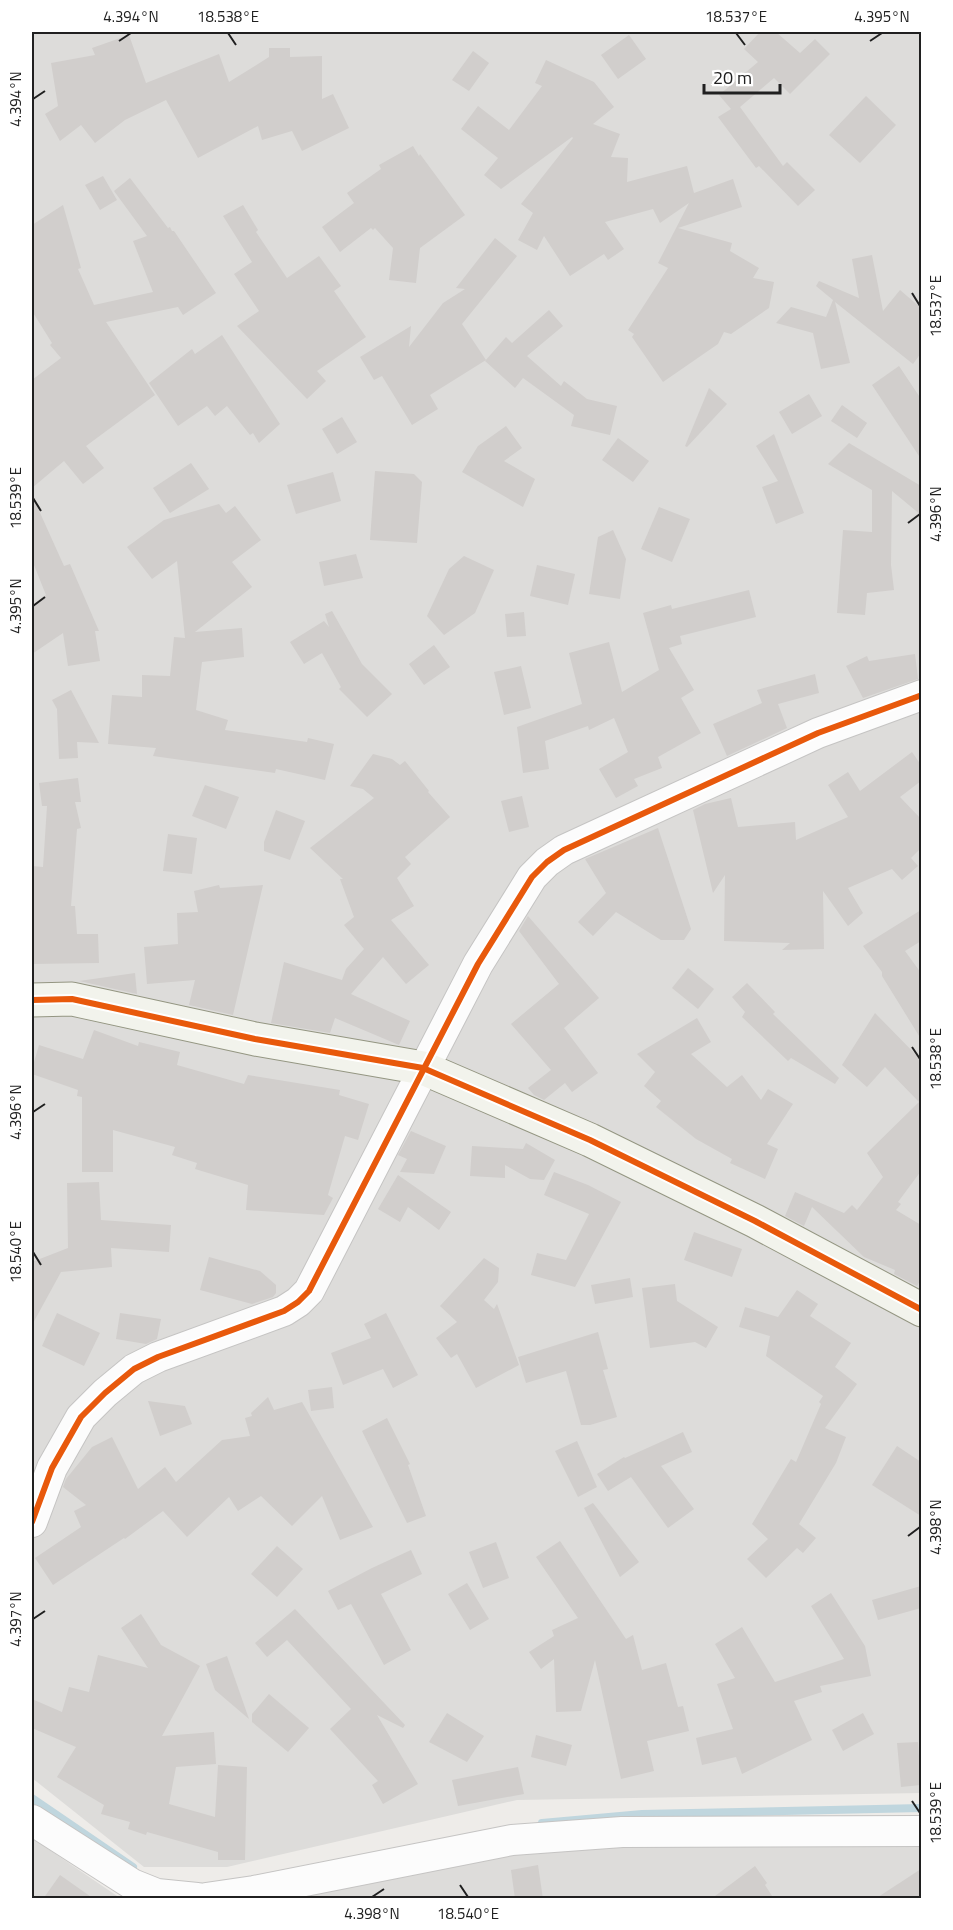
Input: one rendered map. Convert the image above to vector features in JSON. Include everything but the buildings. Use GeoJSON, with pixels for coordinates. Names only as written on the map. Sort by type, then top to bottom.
{"type":"FeatureCollection","features":[{"type":"Feature","properties":{"kind":"street"},"geometry":{"type":"LineString","coordinates":[[32,1522],[52,1468],[81,1417],[105,1392],[134,1369],[150,1361],[284,1311],[298,1302],[309,1290],[478,964],[532,878],[547,862],[564,850],[818,733],[921,695]]}},
{"type":"Feature","properties":{"kind":"street"},"geometry":{"type":"LineString","coordinates":[[32,1000],[72,999],[255,1039],[423,1068],[590,1140],[745,1216],[921,1310]]}},
{"type":"Feature","properties":{"kind":"street"},"geometry":{"type":"LineString","coordinates":[[32,1820],[132,1884],[157,1894],[198,1899]]}},
{"type":"Feature","properties":{"kind":"street"},"geometry":{"type":"LineString","coordinates":[[206,1899],[512,1840],[622,1832],[921,1830]]}},
{"type":"Feature","properties":{"kind":"shaded area"},"geometry":{"type":"Polygon","coordinates":[[[32,32],[921,32],[921,1793],[517,1800],[227,1867],[144,1867],[32,1778],[32,32]]]}},
{"type":"Feature","properties":{"kind":"shaded area"},"geometry":{"type":"Polygon","coordinates":[[[32,1838],[120,1898],[32,1898],[32,1838]]]}},
{"type":"Feature","properties":{"kind":"shaded area"},"geometry":{"type":"Polygon","coordinates":[[[550,1846],[921,1846],[921,1898],[273,1898],[550,1846]]]}},
{"type":"Feature","properties":{"kind":"waterway"},"geometry":{"type":"LineString","coordinates":[[32,1798],[133,1867]]}},
{"type":"Feature","properties":{"kind":"waterway"},"geometry":{"type":"LineString","coordinates":[[542,1823],[642,1814],[922,1808]]}},
{"type":"Feature","properties":{"kind":"cycle path"},"geometry":{"type":"LineString","coordinates":[[32,1522],[52,1468],[81,1417],[105,1393],[134,1369],[158,1357],[284,1311],[309,1291],[478,964],[532,877],[547,862],[564,850],[818,733],[922,695]]}},
{"type":"Feature","properties":{"kind":"cycle path"},"geometry":{"type":"LineString","coordinates":[[32,1000],[72,999],[255,1039],[423,1068],[590,1140],[755,1221],[922,1310]]}}]}
